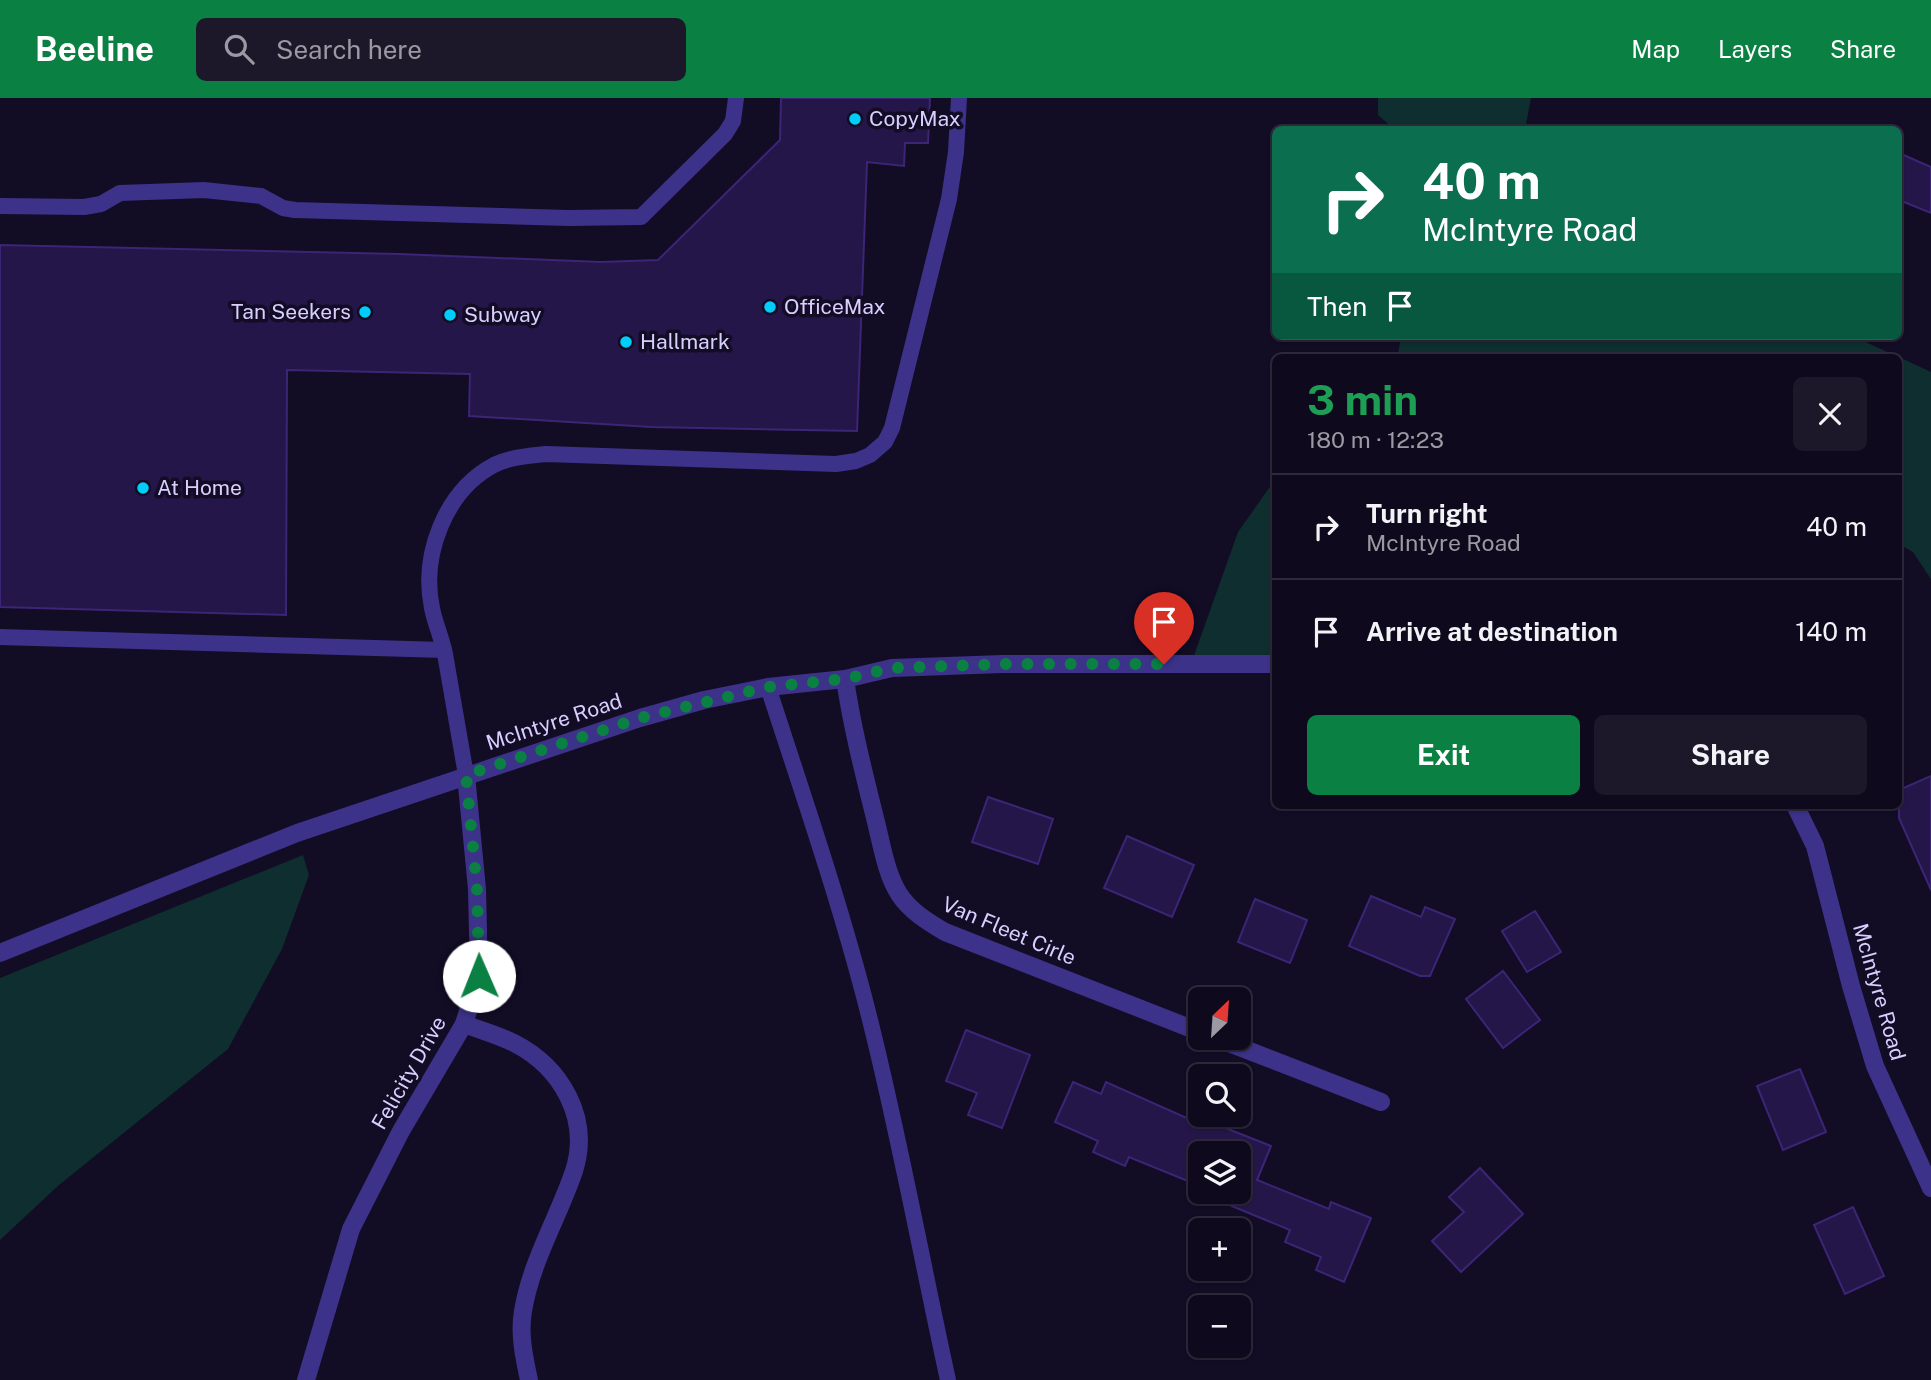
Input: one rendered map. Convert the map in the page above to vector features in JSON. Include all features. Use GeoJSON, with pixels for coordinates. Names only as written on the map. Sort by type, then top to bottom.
{"type":"FeatureCollection","features":[{"type":"Feature","properties":{"kind":"street","name":"McIntyre Road"},"geometry":{"type":"LineString","coordinates":[[0,953],[297,833],[640,718],[768,687],[845,679],[891,668],[974,665],[1272,664]]}},
{"type":"Feature","properties":{"kind":"street","name":"Van Fleet Cirle"},"geometry":{"type":"LineString","coordinates":[[845,679],[864,774],[886,861],[899,894],[908,906],[924,920],[945,932],[1188,1027]]}},
{"type":"Feature","properties":{"kind":"street","name":"Felicity Drive"},"geometry":{"type":"LineString","coordinates":[[306,1380],[351,1229],[401,1131],[464,1024],[479,976],[477,889],[466,775]]}},
{"type":"Feature","properties":{"kind":"street","name":"McIntyre Road"},"geometry":{"type":"LineString","coordinates":[[1798,809],[1815,846],[1851,986],[1875,1066],[1931,1188]]}},
{"type":"Feature","properties":{"kind":"street"},"geometry":{"type":"LineString","coordinates":[[464,1024],[513,1042],[543,1061],[560,1081],[574,1108],[579,1131],[579,1149],[574,1171],[552,1221],[527,1292],[521,1330],[529,1380]]}},
{"type":"Feature","properties":{"kind":"street"},"geometry":{"type":"LineString","coordinates":[[1247,1050],[1381,1102]]}},
{"type":"Feature","properties":{"kind":"lane"},"geometry":{"type":"LineString","coordinates":[[0,206],[85,207],[101,204],[120,193],[204,190],[261,196],[283,208],[295,210],[568,218],[641,217],[725,134],[733,121],[736,98]]}},
{"type":"Feature","properties":{"kind":"lane"},"geometry":{"type":"LineString","coordinates":[[466,775],[444,650],[431,607],[431,555],[448,512],[463,492],[495,465],[520,456],[546,454],[836,464],[856,461],[870,455],[885,442],[898,407],[948,199],[956,152],[959,98]]}},
{"type":"Feature","properties":{"kind":"lane"},"geometry":{"type":"LineString","coordinates":[[0,637],[444,650]]}},
{"type":"Feature","properties":{"kind":"lane"},"geometry":{"type":"LineString","coordinates":[[768,687],[830,875],[868,1011],[904,1166],[948,1380]]}},
{"type":"Feature","properties":{"kind":"green space"},"geometry":{"type":"Polygon","coordinates":[[[1378,98],[1531,98],[1526,126],[1391,126],[1378,115],[1378,98]]]}},
{"type":"Feature","properties":{"kind":"green space"},"geometry":{"type":"Polygon","coordinates":[[[1400,340],[1862,340],[1892,354],[1398,354],[1400,340]]]}},
{"type":"Feature","properties":{"kind":"green space"},"geometry":{"type":"Polygon","coordinates":[[[1902,358],[1931,372],[1931,579],[1913,552],[1902,546],[1902,358]]]}},
{"type":"Feature","properties":{"kind":"green space"},"geometry":{"type":"Polygon","coordinates":[[[1272,484],[1272,664],[1191,664],[1238,532],[1272,484]]]}},
{"type":"Feature","properties":{"kind":"green space"},"geometry":{"type":"Polygon","coordinates":[[[303,855],[309,875],[282,949],[228,1049],[59,1185],[0,1240],[0,978],[303,855]]]}},
{"type":"Feature","properties":{"kind":"building"},"geometry":{"type":"Polygon","coordinates":[[[781,98],[930,98],[928,143],[905,143],[904,166],[867,162],[857,431],[651,427],[469,416],[470,374],[287,370],[286,615],[0,607],[0,245],[399,254],[601,262],[658,260],[780,140],[781,98]]]}},
{"type":"Feature","properties":{"kind":"building"},"geometry":{"type":"Polygon","coordinates":[[[1902,154],[1931,167],[1931,213],[1902,201],[1902,154]]]}},
{"type":"Feature","properties":{"kind":"building"},"geometry":{"type":"Polygon","coordinates":[[[1931,776],[1931,890],[1899,818],[1902,789],[1931,776]]]}},
{"type":"Feature","properties":{"kind":"building"},"geometry":{"type":"Polygon","coordinates":[[[988,797],[1053,819],[1038,864],[972,842],[988,797]]]}},
{"type":"Feature","properties":{"kind":"building"},"geometry":{"type":"Polygon","coordinates":[[[1127,836],[1194,865],[1172,917],[1104,888],[1127,836]]]}},
{"type":"Feature","properties":{"kind":"building"},"geometry":{"type":"Polygon","coordinates":[[[1371,896],[1421,917],[1425,907],[1455,919],[1430,976],[1420,976],[1349,946],[1371,896]]]}},
{"type":"Feature","properties":{"kind":"building"},"geometry":{"type":"Polygon","coordinates":[[[1255,899],[1307,920],[1290,963],[1238,942],[1255,899]]]}},
{"type":"Feature","properties":{"kind":"building"},"geometry":{"type":"Polygon","coordinates":[[[1535,911],[1561,952],[1527,972],[1502,931],[1535,911]]]}},
{"type":"Feature","properties":{"kind":"building"},"geometry":{"type":"Polygon","coordinates":[[[1503,971],[1540,1020],[1503,1048],[1466,999],[1503,971]]]}},
{"type":"Feature","properties":{"kind":"building"},"geometry":{"type":"Polygon","coordinates":[[[966,1030],[1030,1055],[1002,1128],[968,1115],[977,1093],[946,1081],[966,1030]]]}},
{"type":"Feature","properties":{"kind":"building"},"geometry":{"type":"Polygon","coordinates":[[[1800,1069],[1826,1132],[1783,1150],[1757,1086],[1800,1069]]]}},
{"type":"Feature","properties":{"kind":"building"},"geometry":{"type":"Polygon","coordinates":[[[1073,1082],[1101,1094],[1106,1082],[1188,1119],[1188,1127],[1223,1127],[1271,1146],[1257,1180],[1329,1209],[1331,1202],[1371,1218],[1344,1282],[1316,1270],[1321,1257],[1285,1242],[1290,1230],[1227,1204],[1251,1204],[1251,1141],[1188,1141],[1188,1181],[1129,1157],[1125,1166],[1093,1152],[1098,1141],[1055,1122],[1073,1082]]]}},
{"type":"Feature","properties":{"kind":"building"},"geometry":{"type":"Polygon","coordinates":[[[1480,1168],[1523,1214],[1461,1272],[1432,1241],[1464,1212],[1449,1197],[1480,1168]]]}},
{"type":"Feature","properties":{"kind":"building"},"geometry":{"type":"Polygon","coordinates":[[[1853,1207],[1884,1276],[1845,1294],[1814,1225],[1853,1207]]]}},
{"type":"Feature","properties":{"kind":"place","name":"CopyMax"},"geometry":{"type":"Point","coordinates":[855,119]}},
{"type":"Feature","properties":{"kind":"place","name":"OfficeMax"},"geometry":{"type":"Point","coordinates":[770,307]}},
{"type":"Feature","properties":{"kind":"place","name":"Tan Seekers"},"geometry":{"type":"Point","coordinates":[365,312]}},
{"type":"Feature","properties":{"kind":"place","name":"Subway"},"geometry":{"type":"Point","coordinates":[450,315]}},
{"type":"Feature","properties":{"kind":"place","name":"Hallmark"},"geometry":{"type":"Point","coordinates":[626,342]}},
{"type":"Feature","properties":{"kind":"place","name":"At Home"},"geometry":{"type":"Point","coordinates":[143,488]}},
{"type":"Feature","properties":{"kind":"route"},"geometry":{"type":"LineString","coordinates":[[479,976],[477,889],[466,775],[640,718],[704,700],[768,687],[845,679],[891,668],[1002,664],[1164,664]]}}]}
